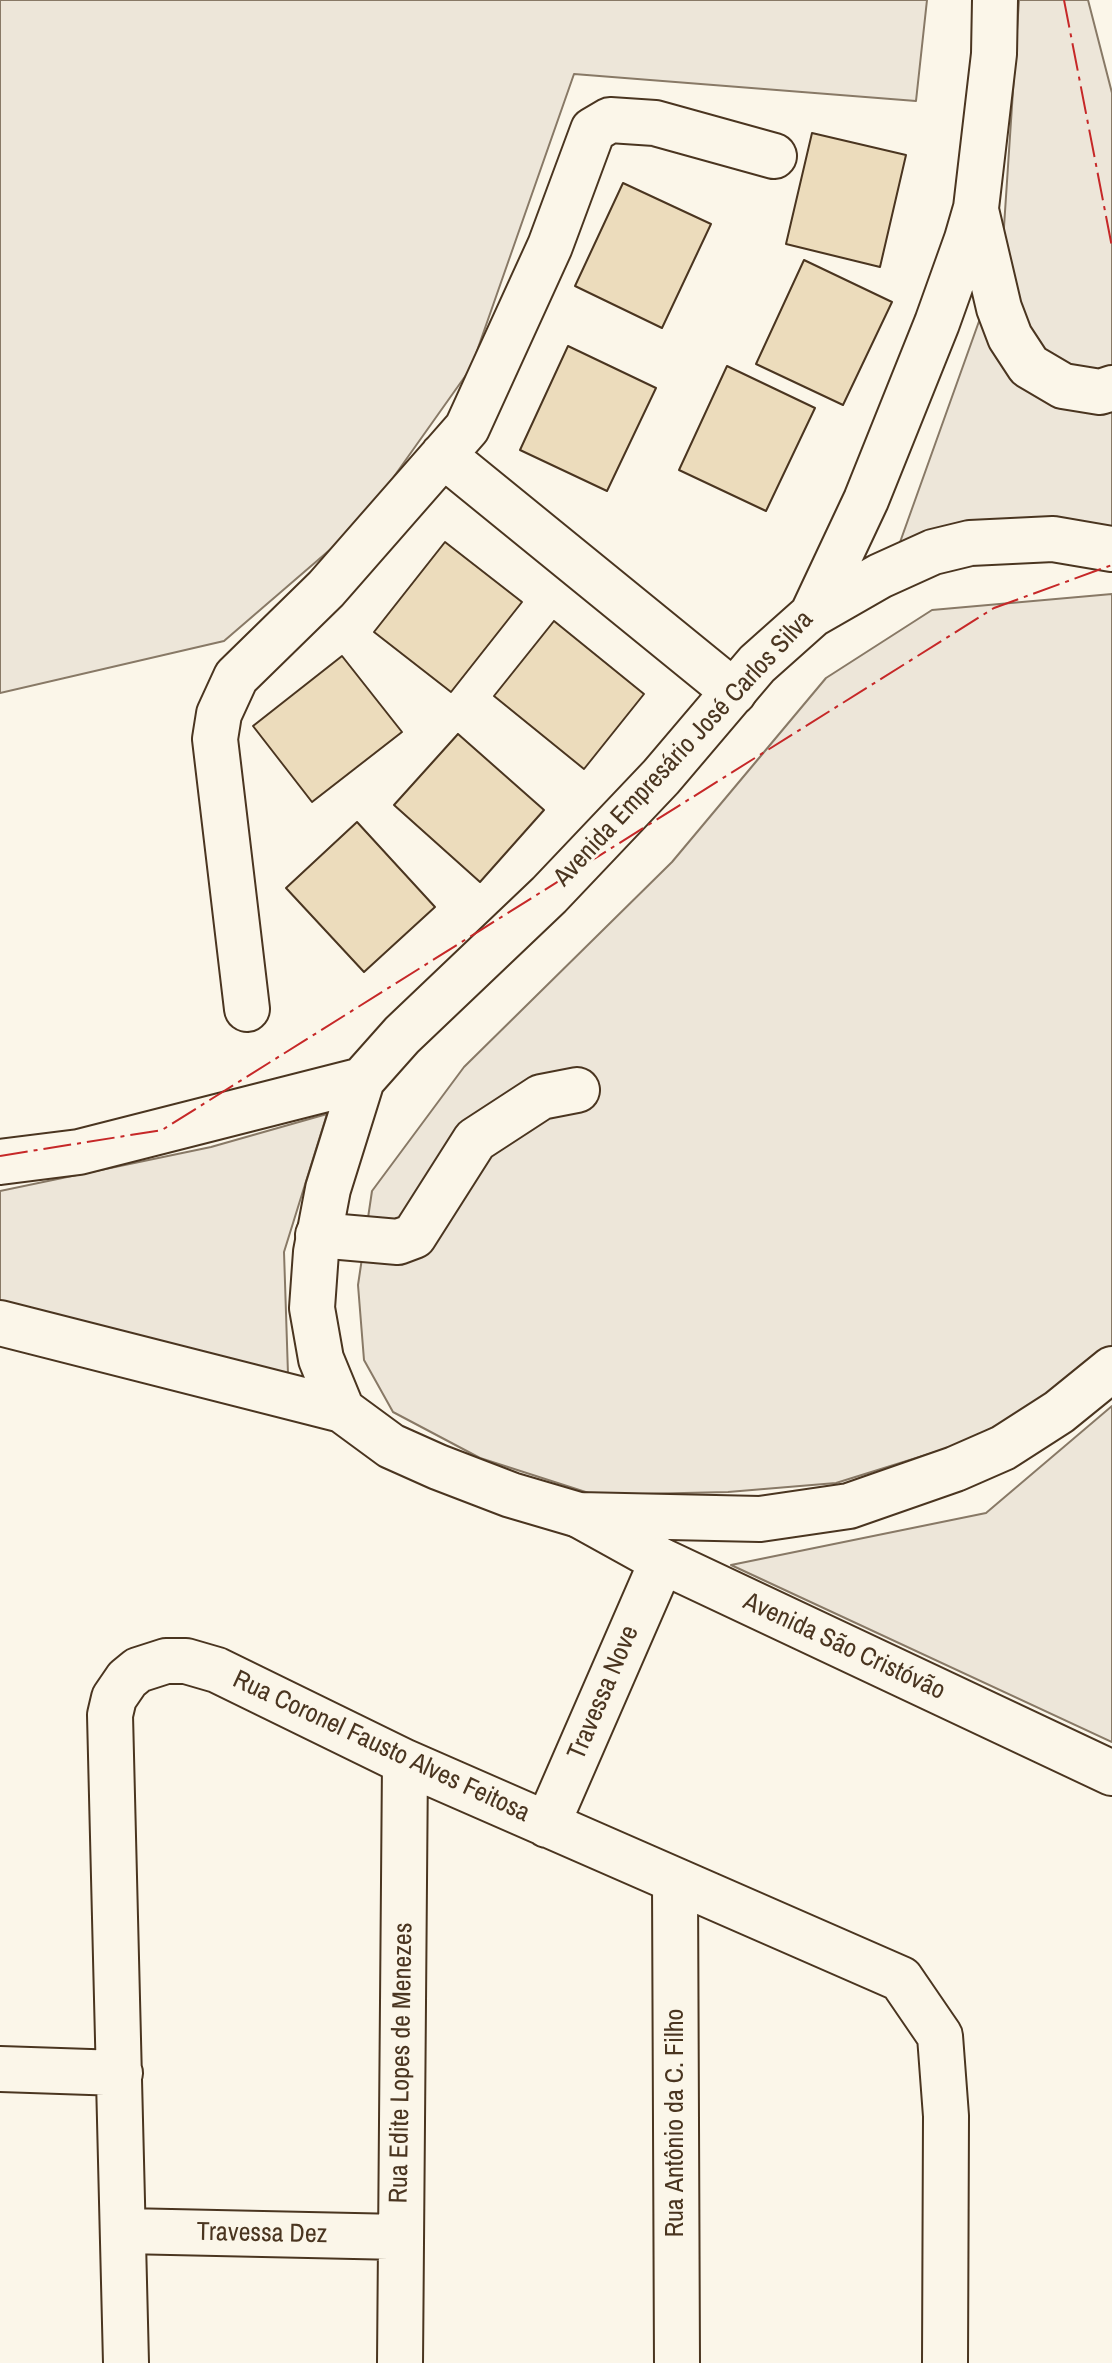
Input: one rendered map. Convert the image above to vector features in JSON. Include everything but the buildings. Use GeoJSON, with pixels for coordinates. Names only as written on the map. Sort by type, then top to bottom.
{"type":"FeatureCollection","features":[{"type":"Feature","properties":{"kind":"street","name":"Avenida Empresário José Carlos Silva"},"geometry":{"type":"LineString","coordinates":[[362,1080],[402,1035],[549,895],[661,777],[757,664],[812,615],[866,500],[926,353],[976,208],[994,54],[995,0]]}},
{"type":"Feature","properties":{"kind":"street"},"geometry":{"type":"LineString","coordinates":[[247,1009],[215,739],[224,700],[236,677],[326,589],[467,428],[550,246],[593,130],[610,120],[655,123],[774,156]]}},
{"type":"Feature","properties":{"kind":"street"},"geometry":{"type":"LineString","coordinates":[[976,208],[999,308],[1010,337],[1029,366],[1063,386],[1100,392],[1112,388]]}},
{"type":"Feature","properties":{"kind":"street"},"geometry":{"type":"LineString","coordinates":[[443,455],[734,692]]}},
{"type":"Feature","properties":{"kind":"street"},"geometry":{"type":"LineString","coordinates":[[812,615],[880,576],[933,552],[970,543],[1053,539],[1112,549]]}},
{"type":"Feature","properties":{"kind":"street"},"geometry":{"type":"LineString","coordinates":[[0,1162],[79,1152],[362,1080]]}},
{"type":"Feature","properties":{"kind":"street"},"geometry":{"type":"LineString","coordinates":[[342,1410],[321,1359],[312,1308],[318,1235],[328,1189],[362,1080]]}},
{"type":"Feature","properties":{"kind":"street"},"geometry":{"type":"LineString","coordinates":[[318,1235],[398,1242],[414,1236],[475,1140],[541,1097],[577,1090]]}},
{"type":"Feature","properties":{"kind":"street"},"geometry":{"type":"LineString","coordinates":[[0,1323],[342,1410],[391,1446],[438,1467],[511,1495],[579,1515],[760,1519],[849,1506],[955,1469],[1003,1448],[1059,1412],[1112,1369]]}},
{"type":"Feature","properties":{"kind":"street","name":"Avenida São Cristóvão"},"geometry":{"type":"LineString","coordinates":[[579,1515],[662,1561],[1112,1773]]}},
{"type":"Feature","properties":{"kind":"street","name":"Travessa Nove"},"geometry":{"type":"LineString","coordinates":[[547,1825],[662,1561]]}},
{"type":"Feature","properties":{"kind":"street","name":"Rua Coronel Fausto Alves Feitosa"},"geometry":{"type":"LineString","coordinates":[[126,2363],[110,1715],[114,1698],[127,1679],[138,1670],[166,1661],[186,1661],[217,1670],[405,1762],[675,1883],[901,1979],[940,2036],[946,2116],[945,2363]]}},
{"type":"Feature","properties":{"kind":"street","name":"Rua Edite Lopes de Menezes"},"geometry":{"type":"LineString","coordinates":[[400,2363],[405,1762]]}},
{"type":"Feature","properties":{"kind":"street","name":"Rua Antônio da C. Filho"},"geometry":{"type":"LineString","coordinates":[[675,1883],[677,2363]]}},
{"type":"Feature","properties":{"kind":"street"},"geometry":{"type":"LineString","coordinates":[[0,2069],[120,2073]]}},
{"type":"Feature","properties":{"kind":"street","name":"Travessa Dez"},"geometry":{"type":"LineString","coordinates":[[125,2231],[400,2237]]}},
{"type":"Feature","properties":{"kind":"shaded area"},"geometry":{"type":"Polygon","coordinates":[[[0,0],[927,0],[916,101],[574,74],[471,368],[361,523],[224,641],[0,693],[0,0]]]}},
{"type":"Feature","properties":{"kind":"shaded area"},"geometry":{"type":"Polygon","coordinates":[[[1019,0],[1088,0],[1112,93],[1112,540],[889,573],[1002,257],[1019,0]]]}},
{"type":"Feature","properties":{"kind":"shaded area"},"geometry":{"type":"Polygon","coordinates":[[[1112,594],[1112,1346],[1063,1391],[961,1444],[836,1483],[728,1492],[595,1495],[480,1458],[393,1412],[364,1360],[358,1285],[372,1191],[464,1067],[672,862],[826,678],[932,610],[1112,594]]]}},
{"type":"Feature","properties":{"kind":"shaded area"},"geometry":{"type":"Polygon","coordinates":[[[327,1114],[284,1252],[288,1374],[0,1304],[0,1191],[211,1147],[327,1114]]]}},
{"type":"Feature","properties":{"kind":"shaded area"},"geometry":{"type":"Polygon","coordinates":[[[1112,1406],[1112,1742],[731,1565],[986,1513],[1112,1406]]]}},
{"type":"Feature","properties":{"kind":"power"},"geometry":{"type":"LineString","coordinates":[[1064,0],[1112,247]]}},
{"type":"Feature","properties":{"kind":"power"},"geometry":{"type":"LineString","coordinates":[[0,1156],[162,1130],[994,608],[1112,565]]}}]}
